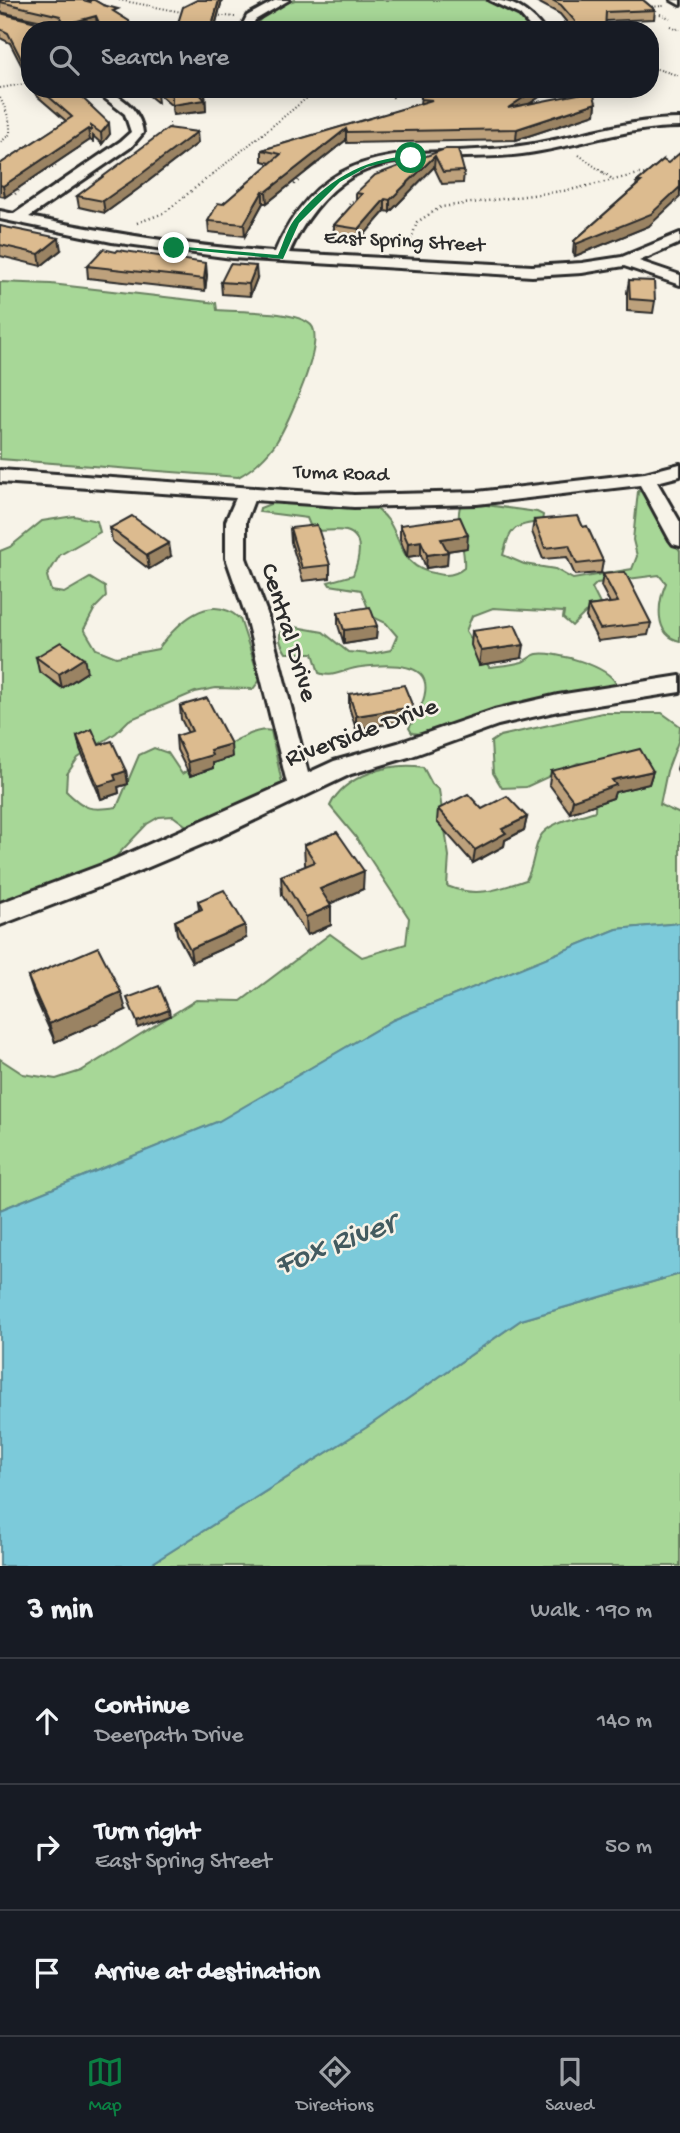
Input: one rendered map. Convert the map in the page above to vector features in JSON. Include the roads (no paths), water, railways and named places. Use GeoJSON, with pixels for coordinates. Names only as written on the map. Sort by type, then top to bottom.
{"type":"FeatureCollection","features":[{"type":"Feature","properties":{"kind":"street"},"geometry":{"type":"LineString","coordinates":[[250,21],[262,10],[284,0]]}},
{"type":"Feature","properties":{"kind":"street"},"geometry":{"type":"LineString","coordinates":[[494,0],[524,13],[531,21]]}},
{"type":"Feature","properties":{"kind":"street"},"geometry":{"type":"LineString","coordinates":[[17,218],[126,144],[137,132],[137,122],[128,109],[112,98]]}},
{"type":"Feature","properties":{"kind":"street"},"geometry":{"type":"LineString","coordinates":[[281,257],[296,222],[337,181],[365,166],[392,159],[524,150],[638,124],[680,123]]}},
{"type":"Feature","properties":{"kind":"street","name":"East Spring Street"},"geometry":{"type":"LineString","coordinates":[[0,215],[160,246],[281,257],[532,271],[582,268],[625,261],[680,280]]}},
{"type":"Feature","properties":{"kind":"street"},"geometry":{"type":"LineString","coordinates":[[625,261],[680,237]]}},
{"type":"Feature","properties":{"kind":"street","name":"Tuma Road"},"geometry":{"type":"LineString","coordinates":[[0,476],[355,501],[477,498],[646,479],[680,470]]}},
{"type":"Feature","properties":{"kind":"street"},"geometry":{"type":"LineString","coordinates":[[646,479],[680,540]]}},
{"type":"Feature","properties":{"kind":"street","name":"Central Drive"},"geometry":{"type":"LineString","coordinates":[[247,494],[236,521],[236,558],[256,613],[300,788]]}},
{"type":"Feature","properties":{"kind":"street","name":"Riverside Drive"},"geometry":{"type":"LineString","coordinates":[[0,914],[116,870],[343,767],[404,750],[494,718],[558,703],[680,684]]}},
{"type":"Feature","properties":{"kind":"water","name":"Fox River"},"geometry":{"type":"Polygon","coordinates":[[[680,923],[680,1274],[521,1320],[367,1427],[148,1566],[0,1566],[0,1210],[219,1121],[393,1020],[617,929],[680,923]]]}}]}
